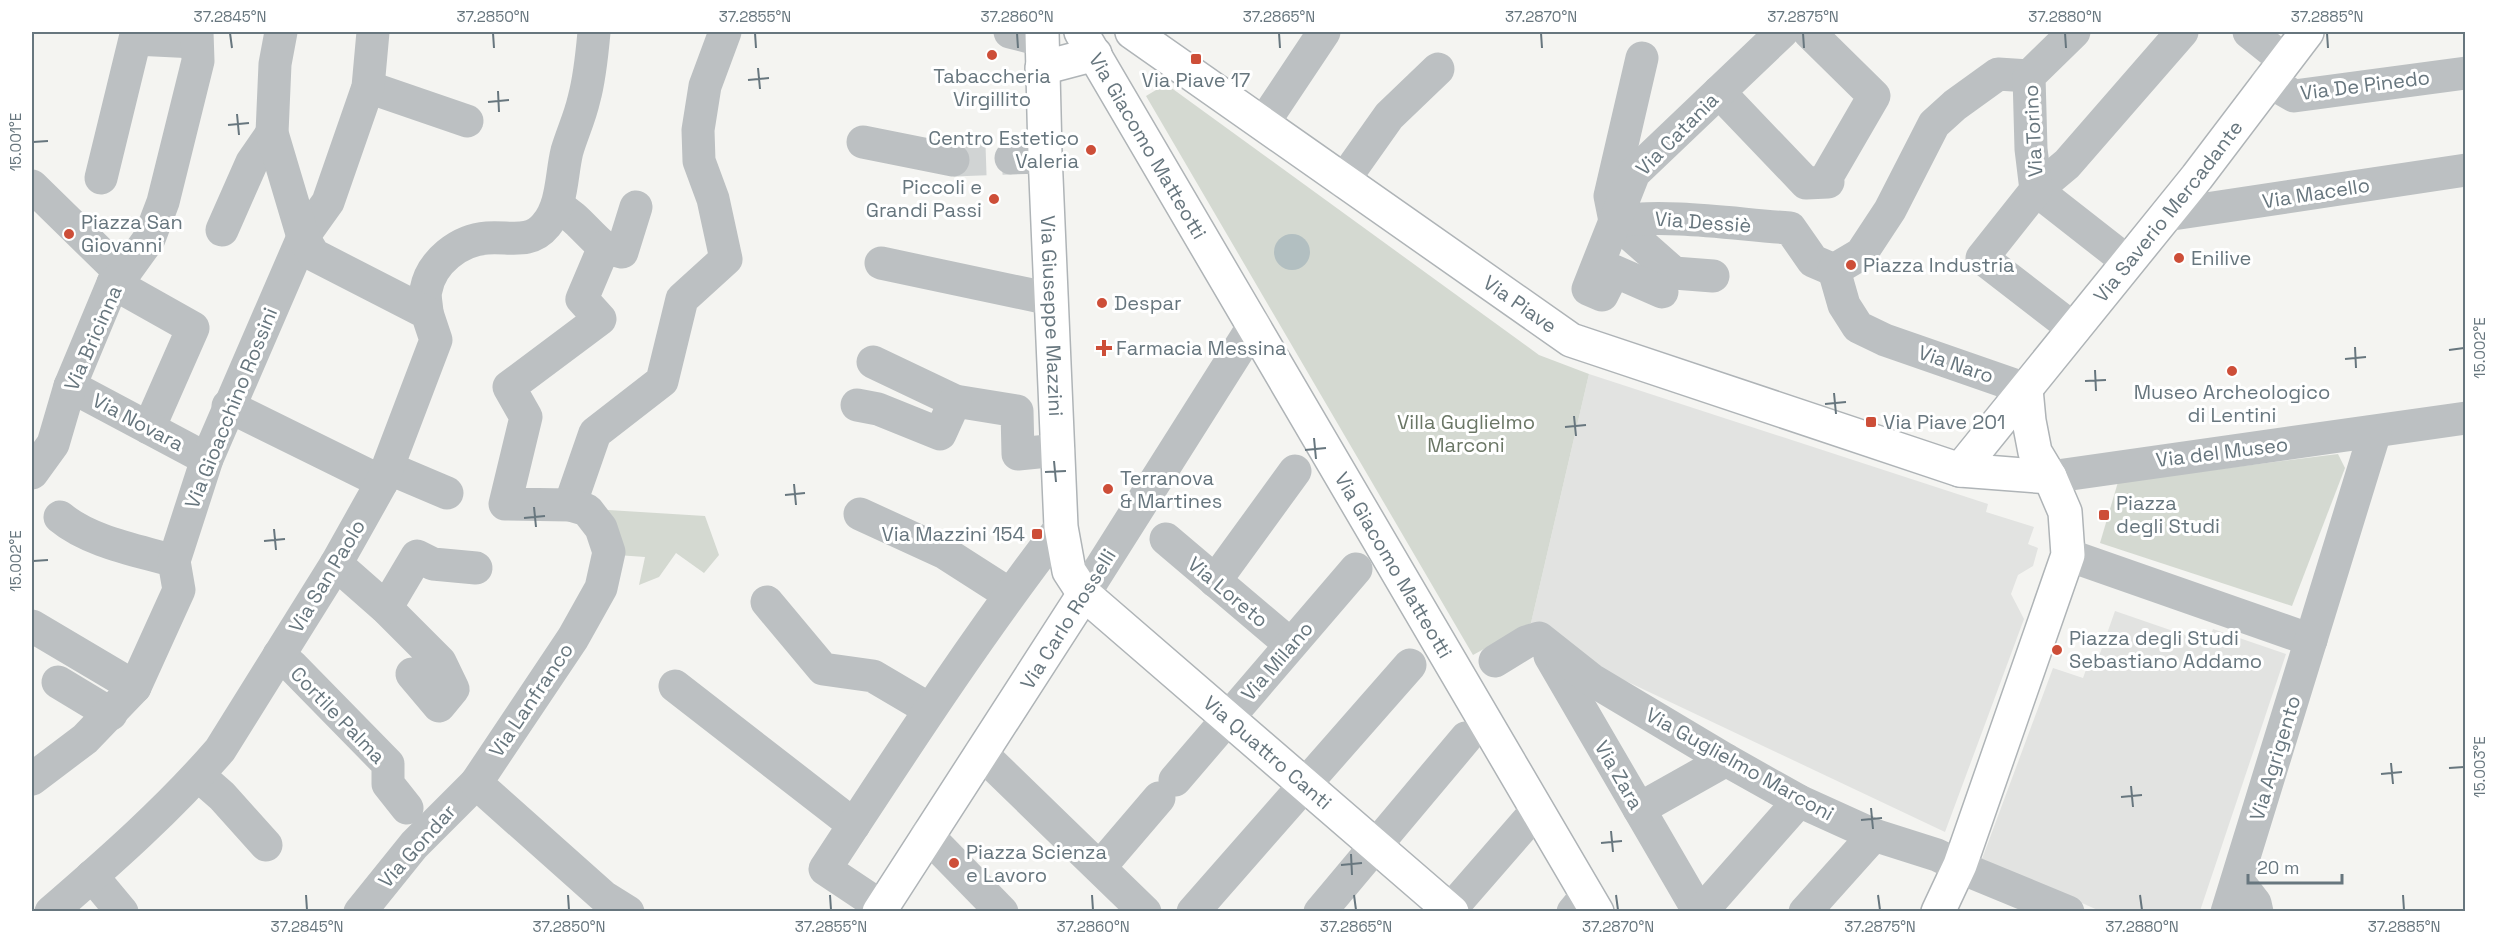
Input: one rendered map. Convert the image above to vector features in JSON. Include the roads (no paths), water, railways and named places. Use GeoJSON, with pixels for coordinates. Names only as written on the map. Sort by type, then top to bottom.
{"type":"FeatureCollection","features":[{"type":"Feature","properties":{"kind":"main road","name":"Via Piave"},"geometry":{"type":"LineString","coordinates":[[1132,32],[1571,340],[1960,470],[2050,477]]}},
{"type":"Feature","properties":{"kind":"main road","name":"Via Saverio Mercadante"},"geometry":{"type":"LineString","coordinates":[[1960,470],[2197,177],[2307,32]]}},
{"type":"Feature","properties":{"kind":"main road"},"geometry":{"type":"LineString","coordinates":[[1042,47],[1088,43]]}},
{"type":"Feature","properties":{"kind":"main road","name":"Via Giacomo Matteotti"},"geometry":{"type":"LineString","coordinates":[[1088,43],[1537,810],[1586,906]]}},
{"type":"Feature","properties":{"kind":"main road","name":"Via Giuseppe Mazzini"},"geometry":{"type":"LineString","coordinates":[[1042,47],[1062,527],[1069,571],[1084,594]]}},
{"type":"Feature","properties":{"kind":"main road"},"geometry":{"type":"LineString","coordinates":[[1938,912],[1960,865],[2068,555],[2065,512],[2050,477],[2035,452],[2026,389]]}},
{"type":"Feature","properties":{"kind":"main road","name":"Via Quattro Canti"},"geometry":{"type":"LineString","coordinates":[[1084,594],[1451,911]]}},
{"type":"Feature","properties":{"kind":"main road","name":"Via Carlo Rosselli"},"geometry":{"type":"LineString","coordinates":[[880,909],[1084,594]]}},
{"type":"Feature","properties":{"kind":"street"},"geometry":{"type":"LineString","coordinates":[[280,32],[274,64],[272,133],[303,237],[314,255],[427,313]]}},
{"type":"Feature","properties":{"kind":"street","name":"Via Gioacchino Rossini"},"geometry":{"type":"LineString","coordinates":[[32,779],[85,740],[135,687],[179,590],[174,561],[207,459],[303,237],[327,202],[368,87],[373,32]]}},
{"type":"Feature","properties":{"kind":"street"},"geometry":{"type":"LineString","coordinates":[[594,32],[585,98],[567,152],[557,206],[572,214],[589,235],[603,247],[622,252],[636,207]]}},
{"type":"Feature","properties":{"kind":"street"},"geometry":{"type":"LineString","coordinates":[[603,247],[582,299],[600,320],[509,387],[526,417],[505,504],[570,505],[595,434],[662,381],[682,299],[726,260],[712,199],[699,161],[698,130],[705,86],[725,32]]}},
{"type":"Feature","properties":{"kind":"street"},"geometry":{"type":"LineString","coordinates":[[1010,32],[1042,47]]}},
{"type":"Feature","properties":{"kind":"street"},"geometry":{"type":"LineString","coordinates":[[1263,122],[1324,32]]}},
{"type":"Feature","properties":{"kind":"street","name":"Via Catania"},"geometry":{"type":"LineString","coordinates":[[1662,292],[1614,271],[1602,296],[1588,289],[1634,173],[1782,32]]}},
{"type":"Feature","properties":{"kind":"street"},"geometry":{"type":"LineString","coordinates":[[1719,92],[1806,183],[1828,182],[1827,177],[1874,96],[1809,32]]}},
{"type":"Feature","properties":{"kind":"street"},"geometry":{"type":"LineString","coordinates":[[2128,262],[2036,190],[2067,164],[2182,32]]}},
{"type":"Feature","properties":{"kind":"street","name":"Via De Pinedo"},"geometry":{"type":"LineString","coordinates":[[2249,32],[2294,96],[2466,73]]}},
{"type":"Feature","properties":{"kind":"street","name":"Via Torino"},"geometry":{"type":"LineString","coordinates":[[2069,34],[2028,76],[2031,149],[2036,190],[1982,258],[2074,329]]}},
{"type":"Feature","properties":{"kind":"street"},"geometry":{"type":"LineString","coordinates":[[101,178],[135,39],[197,37]]}},
{"type":"Feature","properties":{"kind":"street","name":"Via Bricinna"},"geometry":{"type":"LineString","coordinates":[[32,473],[53,444],[70,386],[118,279],[149,239],[163,201],[198,61],[197,37]]}},
{"type":"Feature","properties":{"kind":"street"},"geometry":{"type":"LineString","coordinates":[[1642,58],[1610,196],[1616,221],[1674,273],[1713,276]]}},
{"type":"Feature","properties":{"kind":"street"},"geometry":{"type":"LineString","coordinates":[[1342,181],[1389,116],[1438,69]]}},
{"type":"Feature","properties":{"kind":"street"},"geometry":{"type":"LineString","coordinates":[[1834,270],[1861,254],[1890,210],[1934,124],[1955,105],[1998,74],[2028,76]]}},
{"type":"Feature","properties":{"kind":"street"},"geometry":{"type":"LineString","coordinates":[[368,87],[467,121]]}},
{"type":"Feature","properties":{"kind":"street"},"geometry":{"type":"LineString","coordinates":[[222,230],[252,162],[272,133]]}},
{"type":"Feature","properties":{"kind":"street"},"geometry":{"type":"LineString","coordinates":[[863,142],[953,160]]}},
{"type":"Feature","properties":{"kind":"street"},"geometry":{"type":"LineString","coordinates":[[1011,158],[1045,157]]}},
{"type":"Feature","properties":{"kind":"street","name":"Via Macello"},"geometry":{"type":"LineString","coordinates":[[2166,215],[2466,170]]}},
{"type":"Feature","properties":{"kind":"street"},"geometry":{"type":"LineString","coordinates":[[32,186],[118,279],[193,328],[149,428]]}},
{"type":"Feature","properties":{"kind":"street","name":"Via San Paolo"},"geometry":{"type":"LineString","coordinates":[[51,912],[198,775],[220,750],[336,564],[385,475],[435,340],[427,313],[425,292],[430,276],[438,263],[453,250],[472,240],[488,238],[522,240],[536,234],[546,225],[557,206]]}},
{"type":"Feature","properties":{"kind":"street","name":"Via Dessiè"},"geometry":{"type":"LineString","coordinates":[[1616,221],[1638,218],[1676,219],[1790,228],[1814,261],[1834,270]]}},
{"type":"Feature","properties":{"kind":"street"},"geometry":{"type":"LineString","coordinates":[[881,264],[1051,299]]}},
{"type":"Feature","properties":{"kind":"street","name":"Via Naro"},"geometry":{"type":"LineString","coordinates":[[1834,270],[1844,305],[1857,327],[1885,340],[2026,389]]}},
{"type":"Feature","properties":{"kind":"street","name":"Via Carlo Rosselli"},"geometry":{"type":"LineString","coordinates":[[1084,594],[1254,325]]}},
{"type":"Feature","properties":{"kind":"street"},"geometry":{"type":"LineString","coordinates":[[873,362],[955,401],[1017,411],[1018,454],[1058,450]]}},
{"type":"Feature","properties":{"kind":"street","name":"Via Novara"},"geometry":{"type":"LineString","coordinates":[[70,386],[207,459]]}},
{"type":"Feature","properties":{"kind":"street"},"geometry":{"type":"LineString","coordinates":[[857,405],[878,409],[940,434],[955,401]]}},
{"type":"Feature","properties":{"kind":"street"},"geometry":{"type":"LineString","coordinates":[[228,406],[385,475],[447,493]]}},
{"type":"Feature","properties":{"kind":"street","name":"Via del Museo"},"geometry":{"type":"LineString","coordinates":[[2050,477],[2466,418]]}},
{"type":"Feature","properties":{"kind":"street","name":"Via Agrigento"},"geometry":{"type":"LineString","coordinates":[[2227,912],[2375,432]]}},
{"type":"Feature","properties":{"kind":"street"},"geometry":{"type":"LineString","coordinates":[[1215,581],[1295,471]]}},
{"type":"Feature","properties":{"kind":"street","name":"Via Lanfranco"},"geometry":{"type":"LineString","coordinates":[[476,783],[573,638],[601,588],[609,552],[601,528],[587,510],[570,505]]}},
{"type":"Feature","properties":{"kind":"street"},"geometry":{"type":"LineString","coordinates":[[860,514],[945,553],[1009,594]]}},
{"type":"Feature","properties":{"kind":"street"},"geometry":{"type":"LineString","coordinates":[[60,517],[68,524],[100,538],[174,561]]}},
{"type":"Feature","properties":{"kind":"street"},"geometry":{"type":"LineString","coordinates":[[880,909],[825,869],[929,709],[1009,594],[1062,527]]}},
{"type":"Feature","properties":{"kind":"street","name":"Via Loreto"},"geometry":{"type":"LineString","coordinates":[[1166,539],[1290,644]]}},
{"type":"Feature","properties":{"kind":"street"},"geometry":{"type":"LineString","coordinates":[[2068,555],[2311,640]]}},
{"type":"Feature","properties":{"kind":"street"},"geometry":{"type":"LineString","coordinates":[[386,608],[417,556],[433,564],[476,568]]}},
{"type":"Feature","properties":{"kind":"street"},"geometry":{"type":"LineString","coordinates":[[336,564],[386,608],[440,662],[453,689],[439,706],[412,674]]}},
{"type":"Feature","properties":{"kind":"street","name":"Via Milano"},"geometry":{"type":"LineString","coordinates":[[1100,867],[1356,569]]}},
{"type":"Feature","properties":{"kind":"street"},"geometry":{"type":"LineString","coordinates":[[767,602],[823,669],[873,676],[929,709]]}},
{"type":"Feature","properties":{"kind":"street"},"geometry":{"type":"LineString","coordinates":[[32,626],[135,687]]}},
{"type":"Feature","properties":{"kind":"street"},"geometry":{"type":"LineString","coordinates":[[1495,661],[1526,642],[1539,638]]}},
{"type":"Feature","properties":{"kind":"street","name":"Via Guglielmo Marconi"},"geometry":{"type":"LineString","coordinates":[[1539,638],[1592,680],[1799,801],[1874,835],[1937,855],[1976,874],[2068,912]]}},
{"type":"Feature","properties":{"kind":"street","name":"Via Zara"},"geometry":{"type":"LineString","coordinates":[[1539,638],[1700,912]]}},
{"type":"Feature","properties":{"kind":"street","name":"Cortile Palma"},"geometry":{"type":"LineString","coordinates":[[279,655],[388,764],[388,784],[407,808]]}},
{"type":"Feature","properties":{"kind":"street"},"geometry":{"type":"LineString","coordinates":[[1193,912],[1410,665]]}},
{"type":"Feature","properties":{"kind":"street"},"geometry":{"type":"LineString","coordinates":[[58,682],[111,714]]}},
{"type":"Feature","properties":{"kind":"street"},"geometry":{"type":"LineString","coordinates":[[675,686],[854,825]]}},
{"type":"Feature","properties":{"kind":"street"},"geometry":{"type":"LineString","coordinates":[[1320,912],[1466,738]]}},
{"type":"Feature","properties":{"kind":"street"},"geometry":{"type":"LineString","coordinates":[[981,753],[1144,912]]}},
{"type":"Feature","properties":{"kind":"street"},"geometry":{"type":"LineString","coordinates":[[1639,810],[1726,760]]}},
{"type":"Feature","properties":{"kind":"street"},"geometry":{"type":"LineString","coordinates":[[198,775],[222,796],[266,845]]}},
{"type":"Feature","properties":{"kind":"street"},"geometry":{"type":"LineString","coordinates":[[476,783],[607,907]]}},
{"type":"Feature","properties":{"kind":"street","name":"Via Gondar"},"geometry":{"type":"LineString","coordinates":[[360,912],[414,845],[476,783]]}},
{"type":"Feature","properties":{"kind":"street"},"geometry":{"type":"LineString","coordinates":[[1700,912],[1799,801]]}},
{"type":"Feature","properties":{"kind":"street"},"geometry":{"type":"LineString","coordinates":[[1451,911],[1537,810]]}},
{"type":"Feature","properties":{"kind":"street"},"geometry":{"type":"LineString","coordinates":[[927,835],[1002,912]]}},
{"type":"Feature","properties":{"kind":"street"},"geometry":{"type":"LineString","coordinates":[[1805,912],[1874,835]]}},
{"type":"Feature","properties":{"kind":"street"},"geometry":{"type":"LineString","coordinates":[[92,876],[122,912]]}},
{"type":"Feature","properties":{"kind":"street"},"geometry":{"type":"LineString","coordinates":[[2238,881],[2255,903],[2257,912]]}},
{"type":"Feature","properties":{"kind":"tunnel"},"geometry":{"type":"LineString","coordinates":[[953,160],[1011,158]]}},
{"type":"Feature","properties":{"kind":"place","name":"Tabaccheria Virgillito"},"geometry":{"type":"Point","coordinates":[992,55]}},
{"type":"Feature","properties":{"kind":"place","name":"Via Piave 17"},"geometry":{"type":"Point","coordinates":[1196,59]}},
{"type":"Feature","properties":{"kind":"place","name":"Centro Estetico Valeria"},"geometry":{"type":"Point","coordinates":[1091,150]}},
{"type":"Feature","properties":{"kind":"place","name":"Piccoli e Grandi Passi"},"geometry":{"type":"Point","coordinates":[994,199]}},
{"type":"Feature","properties":{"kind":"place","name":"Piazza San Giovanni"},"geometry":{"type":"Point","coordinates":[69,234]}},
{"type":"Feature","properties":{"kind":"place","name":"Enilive"},"geometry":{"type":"Point","coordinates":[2179,258]}},
{"type":"Feature","properties":{"kind":"place","name":"Piazza Industria"},"geometry":{"type":"Point","coordinates":[1851,265]}},
{"type":"Feature","properties":{"kind":"place","name":"Despar"},"geometry":{"type":"Point","coordinates":[1102,303]}},
{"type":"Feature","properties":{"kind":"place","name":"Farmacia Messina"},"geometry":{"type":"Point","coordinates":[1104,348]}},
{"type":"Feature","properties":{"kind":"place","name":"Museo Archeologico di Lentini"},"geometry":{"type":"Point","coordinates":[2232,371]}},
{"type":"Feature","properties":{"kind":"place","name":"Via Piave 201"},"geometry":{"type":"Point","coordinates":[1871,422]}},
{"type":"Feature","properties":{"kind":"place","name":"Terranova & Martines"},"geometry":{"type":"Point","coordinates":[1108,489]}},
{"type":"Feature","properties":{"kind":"place","name":"Piazza degli Studi"},"geometry":{"type":"Point","coordinates":[2104,515]}},
{"type":"Feature","properties":{"kind":"place","name":"Via Mazzini 154"},"geometry":{"type":"Point","coordinates":[1037,534]}},
{"type":"Feature","properties":{"kind":"place","name":"Piazza degli Studi Sebastiano Addamo"},"geometry":{"type":"Point","coordinates":[2057,650]}},
{"type":"Feature","properties":{"kind":"place","name":"Piazza Scienza e Lavoro"},"geometry":{"type":"Point","coordinates":[954,863]}},
{"type":"Feature","properties":{"kind":"park label","name":"Villa Guglielmo Marconi"},"geometry":{"type":"Point","coordinates":[1466,434]}}]}
